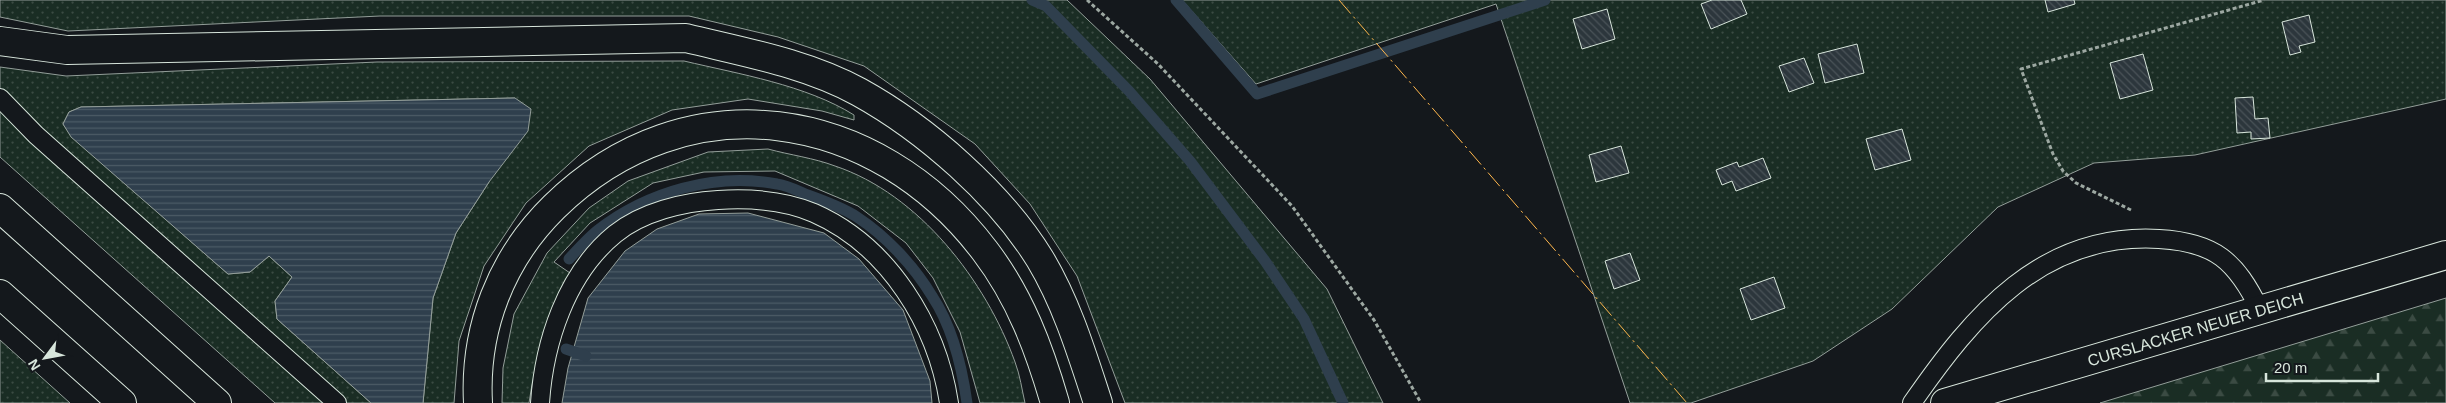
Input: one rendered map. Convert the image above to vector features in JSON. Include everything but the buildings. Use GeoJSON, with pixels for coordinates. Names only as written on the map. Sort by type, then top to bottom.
{"type":"FeatureCollection","features":[{"type":"Feature","properties":{"kind":"main road"},"geometry":{"type":"LineString","coordinates":[[0,41],[67,50],[686,38],[751,53],[805,69],[858,91],[898,117],[948,155],[992,196],[1021,230],[1053,284],[1079,345],[1098,403]]}},
{"type":"Feature","properties":{"kind":"main road"},"geometry":{"type":"LineString","coordinates":[[478,403],[476,382],[482,335],[493,297],[515,254],[540,221],[575,187],[606,165],[641,146],[678,134],[744,124],[798,128],[845,141],[910,177],[935,197],[985,251],[1020,305],[1035,339],[1054,403]]}},
{"type":"Feature","properties":{"kind":"main road"},"geometry":{"type":"LineString","coordinates":[[0,208],[217,403]]}},
{"type":"Feature","properties":{"kind":"main road","name":"CURSLACKER NEUER DEICH"},"geometry":{"type":"LineString","coordinates":[[1944,403],[2446,255]]}},
{"type":"Feature","properties":{"kind":"main road"},"geometry":{"type":"LineString","coordinates":[[0,294],[122,403]]}},
{"type":"Feature","properties":{"kind":"lane"},"geometry":{"type":"LineString","coordinates":[[0,98],[36,135],[337,403]]}},
{"type":"Feature","properties":{"kind":"lane"},"geometry":{"type":"LineString","coordinates":[[540,403],[542,375],[564,303],[578,275],[597,251],[616,233],[641,219],[666,209],[701,201],[740,198],[778,202],[814,213],[848,232],[876,256],[898,281],[921,315],[936,351],[946,384],[949,403]]}},
{"type":"Feature","properties":{"kind":"lane"},"geometry":{"type":"LineString","coordinates":[[1912,403],[1962,335],[2030,272],[2073,250],[2106,241],[2140,238],[2186,240],[2213,252],[2232,266],[2246,282],[2260,310]]}},
{"type":"Feature","properties":{"kind":"path"},"geometry":{"type":"LineString","coordinates":[[1088,0],[1158,64],[1292,206],[1374,320],[1421,403]]}},
{"type":"Feature","properties":{"kind":"path"},"geometry":{"type":"LineString","coordinates":[[2134,212],[2076,183],[2063,171],[2053,154],[2020,69],[2264,0]]}},
{"type":"Feature","properties":{"kind":"green space"},"geometry":{"type":"Polygon","coordinates":[[[0,0],[1067,0],[1150,79],[1327,289],[1383,403],[1125,403],[1077,276],[1030,204],[975,144],[864,66],[778,37],[689,16],[380,16],[68,31],[0,17],[0,0]]]}},
{"type":"Feature","properties":{"kind":"green space"},"geometry":{"type":"Polygon","coordinates":[[[1182,0],[2446,0],[2446,99],[2195,155],[2094,163],[1998,207],[1892,309],[1813,361],[1691,403],[1630,403],[1496,4],[1256,84],[1182,0]]]}},
{"type":"Feature","properties":{"kind":"green space"},"geometry":{"type":"Polygon","coordinates":[[[684,61],[794,88],[854,115],[854,120],[822,111],[748,99],[672,110],[589,146],[526,203],[484,266],[459,341],[454,403],[423,403],[433,298],[456,233],[489,182],[515,98],[81,107],[69,112],[63,124],[72,137],[228,274],[250,272],[269,256],[292,277],[275,301],[277,319],[371,403],[275,403],[0,157],[0,67],[66,76],[377,62],[684,61]]]}},
{"type":"Feature","properties":{"kind":"green space"},"geometry":{"type":"Polygon","coordinates":[[[768,149],[827,163],[866,179],[894,197],[921,219],[946,244],[986,301],[1002,331],[1015,362],[1025,403],[980,403],[960,332],[933,278],[906,243],[858,206],[775,171],[704,172],[653,183],[590,223],[554,262],[570,273],[540,353],[529,403],[502,403],[503,368],[514,314],[547,253],[589,208],[628,181],[708,152],[768,149]]]}},
{"type":"Feature","properties":{"kind":"green space"},"geometry":{"type":"Polygon","coordinates":[[[2446,298],[2446,403],[2100,403],[2446,298]]]}},
{"type":"Feature","properties":{"kind":"green space"},"geometry":{"type":"Polygon","coordinates":[[[0,340],[70,403],[0,403],[0,340]]]}},
{"type":"Feature","properties":{"kind":"water"},"geometry":{"type":"Polygon","coordinates":[[[515,98],[531,109],[528,131],[489,182],[456,233],[433,298],[423,403],[371,403],[277,319],[275,301],[292,277],[269,256],[250,272],[228,274],[71,137],[63,124],[69,112],[81,107],[515,98]]]}},
{"type":"Feature","properties":{"kind":"water"},"geometry":{"type":"Polygon","coordinates":[[[748,213],[824,233],[859,259],[903,310],[930,381],[932,403],[562,403],[568,368],[588,298],[625,251],[657,229],[699,214],[748,213]]]}},
{"type":"Feature","properties":{"kind":"waterway"},"geometry":{"type":"LineString","coordinates":[[1032,0],[1046,6],[1129,91],[1190,161],[1265,261],[1304,319],[1343,403]]}},
{"type":"Feature","properties":{"kind":"waterway"},"geometry":{"type":"LineString","coordinates":[[1176,0],[1257,94],[1545,0]]}},
{"type":"Feature","properties":{"kind":"waterway"},"geometry":{"type":"LineString","coordinates":[[569,259],[598,230],[617,217],[638,205],[683,188],[706,183],[730,181],[754,181],[787,187],[851,213],[889,242],[908,263],[925,285],[939,308],[951,334],[959,361],[967,403]]}},
{"type":"Feature","properties":{"kind":"waterway"},"geometry":{"type":"LineString","coordinates":[[566,349],[586,356]]}},
{"type":"Feature","properties":{"kind":"power"},"geometry":{"type":"LineString","coordinates":[[1339,0],[1687,403]]}}]}
